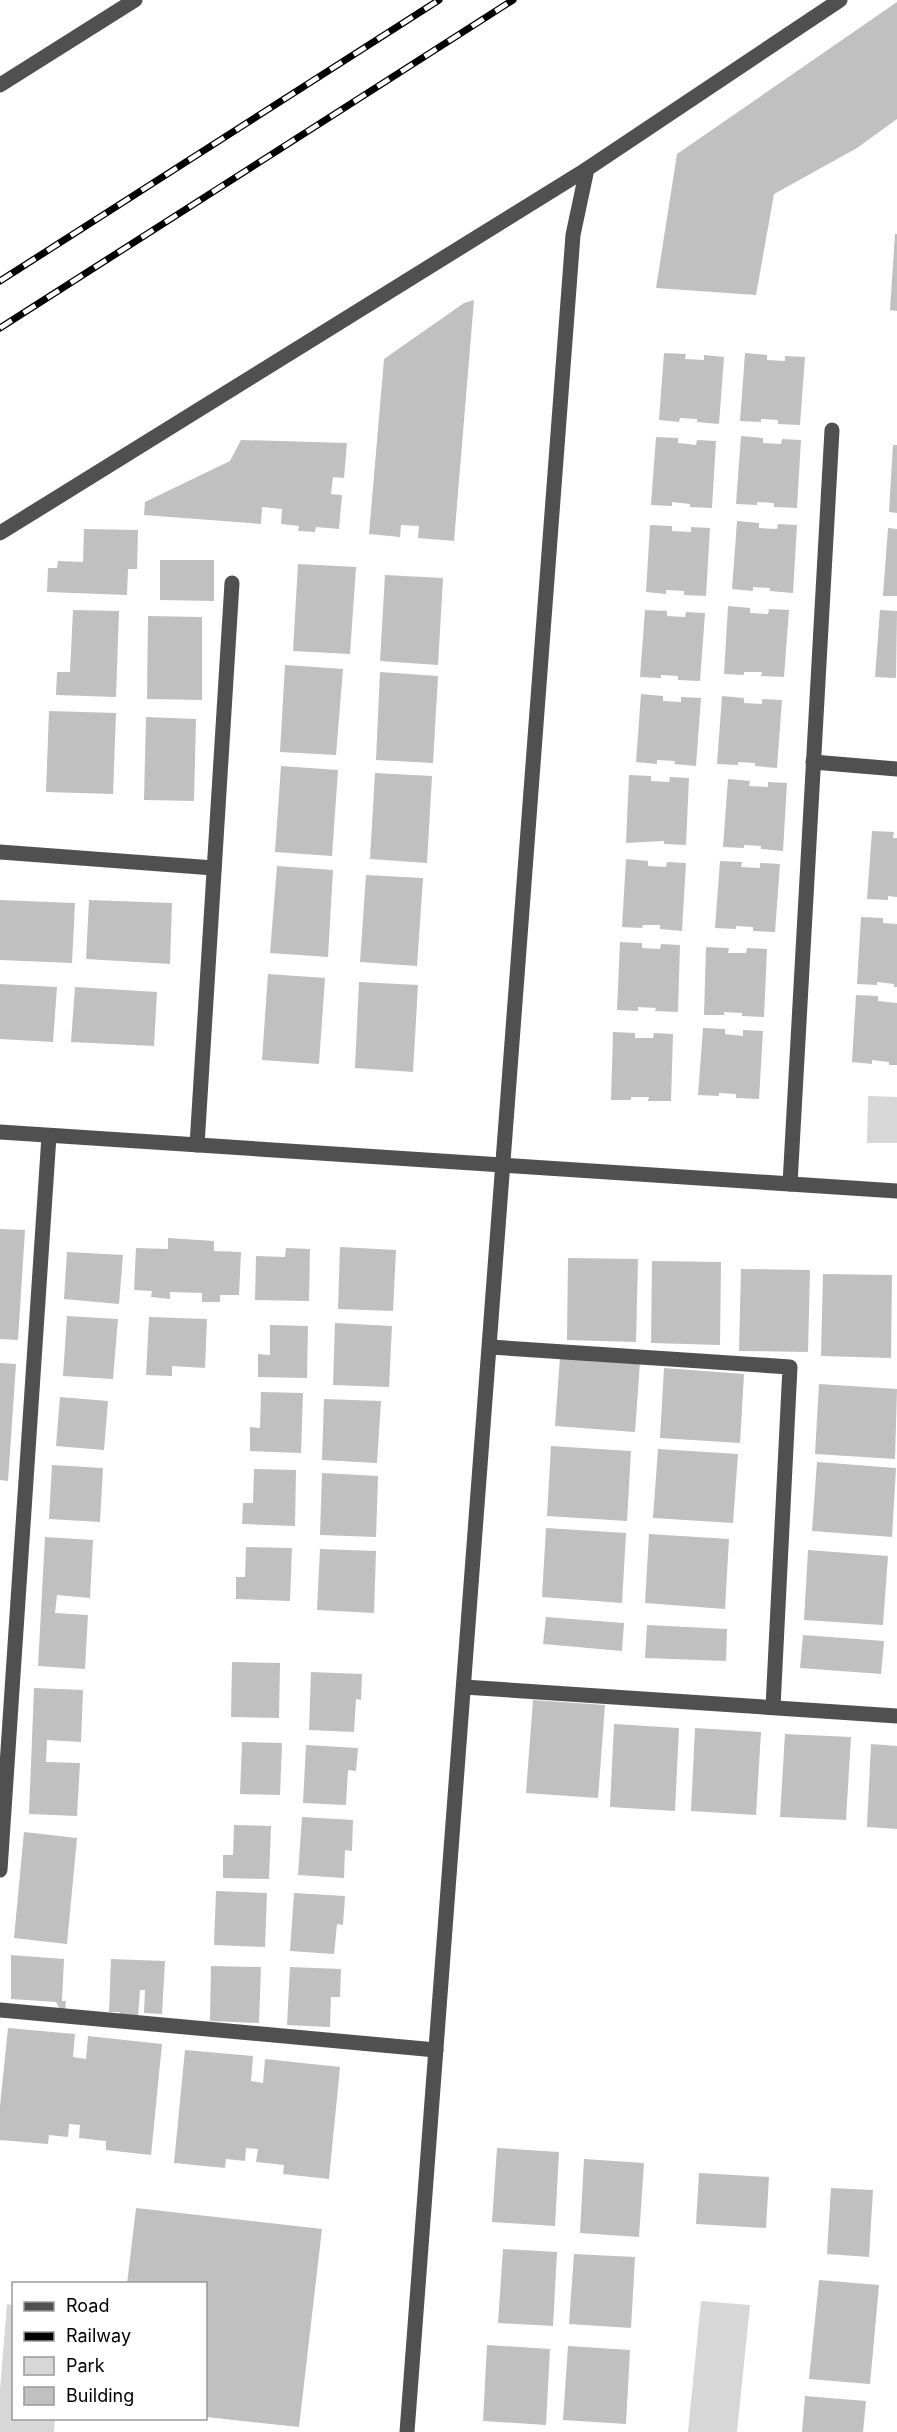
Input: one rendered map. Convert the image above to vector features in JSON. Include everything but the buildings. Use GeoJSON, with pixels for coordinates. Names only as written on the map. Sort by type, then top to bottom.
{"type":"FeatureCollection","features":[{"type":"Feature","properties":{"kind":"street"},"geometry":{"type":"LineString","coordinates":[[0,85],[135,0]]}},
{"type":"Feature","properties":{"kind":"street"},"geometry":{"type":"LineString","coordinates":[[0,533],[587,169],[840,0]]}},
{"type":"Feature","properties":{"kind":"street"},"geometry":{"type":"LineString","coordinates":[[406,2432],[573,235],[587,169]]}},
{"type":"Feature","properties":{"kind":"street"},"geometry":{"type":"LineString","coordinates":[[790,1184],[832,430]]}},
{"type":"Feature","properties":{"kind":"street"},"geometry":{"type":"LineString","coordinates":[[197,1145],[232,583]]}},
{"type":"Feature","properties":{"kind":"street"},"geometry":{"type":"LineString","coordinates":[[813,762],[897,769]]}},
{"type":"Feature","properties":{"kind":"street"},"geometry":{"type":"LineString","coordinates":[[0,852],[214,868]]}},
{"type":"Feature","properties":{"kind":"street"},"geometry":{"type":"LineString","coordinates":[[0,1132],[897,1191]]}},
{"type":"Feature","properties":{"kind":"street"},"geometry":{"type":"LineString","coordinates":[[0,1870],[49,1136]]}},
{"type":"Feature","properties":{"kind":"street"},"geometry":{"type":"LineString","coordinates":[[490,1347],[790,1366],[773,1707]]}},
{"type":"Feature","properties":{"kind":"street"},"geometry":{"type":"LineString","coordinates":[[464,1687],[897,1716]]}},
{"type":"Feature","properties":{"kind":"street"},"geometry":{"type":"LineString","coordinates":[[0,2010],[436,2050]]}},
{"type":"Feature","properties":{"kind":"green space"},"geometry":{"type":"Polygon","coordinates":[[[868,1096],[897,1097],[897,1143],[867,1143],[868,1096]]]}},
{"type":"Feature","properties":{"kind":"green space"},"geometry":{"type":"Polygon","coordinates":[[[701,2301],[750,2305],[737,2432],[688,2432],[701,2301]]]}},
{"type":"Feature","properties":{"kind":"green space"},"geometry":{"type":"Polygon","coordinates":[[[7,2304],[12,2305],[12,2420],[55,2420],[54,2432],[0,2432],[0,2390],[7,2304]]]}},
{"type":"Feature","properties":{"kind":"railway"},"geometry":{"type":"LineString","coordinates":[[0,281],[439,0]]}},
{"type":"Feature","properties":{"kind":"railway"},"geometry":{"type":"LineString","coordinates":[[0,328],[513,0]]}}]}
